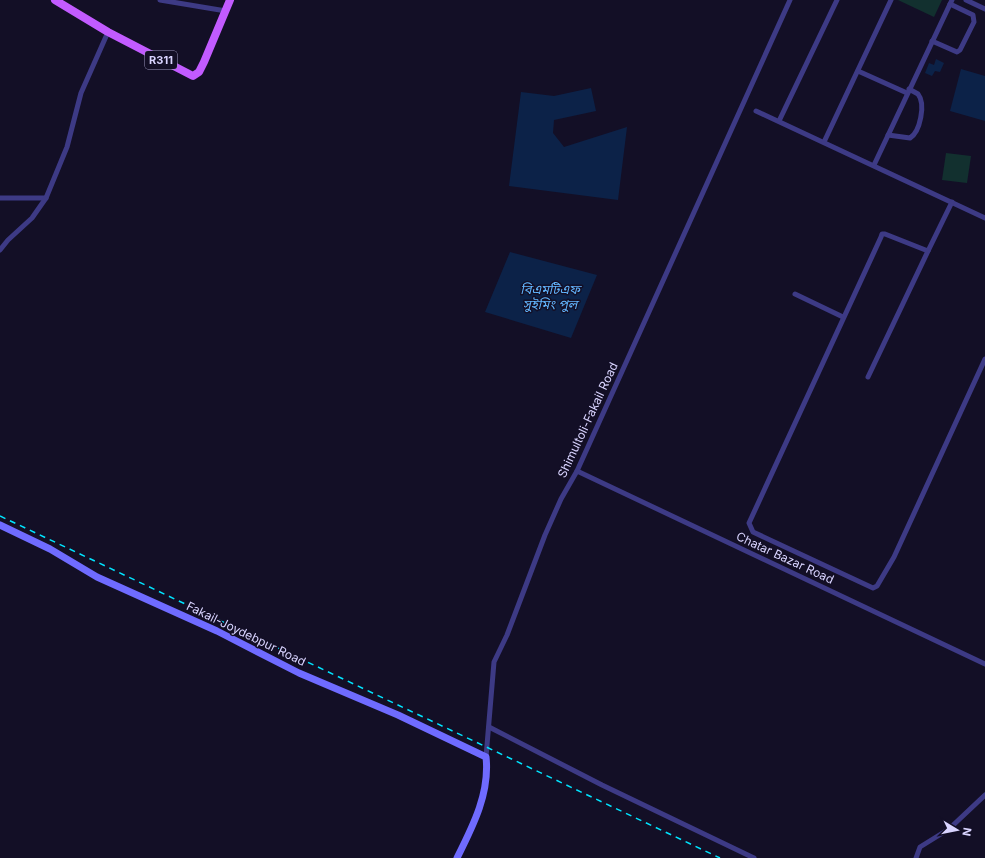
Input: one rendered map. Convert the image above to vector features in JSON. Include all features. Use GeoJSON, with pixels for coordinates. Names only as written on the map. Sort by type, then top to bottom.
{"type":"FeatureCollection","features":[{"type":"Feature","properties":{"kind":"main road","name":"R311"},"geometry":{"type":"LineString","coordinates":[[55,0],[108,32],[193,76],[196,75],[201,68],[230,0]]}},
{"type":"Feature","properties":{"kind":"street"},"geometry":{"type":"LineString","coordinates":[[160,0],[226,11]]}},
{"type":"Feature","properties":{"kind":"street","name":"Shimultoli-Fakail Road"},"geometry":{"type":"LineString","coordinates":[[486,756],[494,662],[508,635],[545,535],[561,499],[577,471],[790,0]]}},
{"type":"Feature","properties":{"kind":"street"},"geometry":{"type":"LineString","coordinates":[[779,121],[837,0]]}},
{"type":"Feature","properties":{"kind":"street"},"geometry":{"type":"LineString","coordinates":[[824,142],[891,0]]}},
{"type":"Feature","properties":{"kind":"street"},"geometry":{"type":"LineString","coordinates":[[966,0],[985,8]]}},
{"type":"Feature","properties":{"kind":"street"},"geometry":{"type":"LineString","coordinates":[[874,166],[908,91],[932,41],[951,2],[973,15],[974,22],[960,50],[957,52],[932,41]]}},
{"type":"Feature","properties":{"kind":"street"},"geometry":{"type":"LineString","coordinates":[[0,250],[8,240],[32,218],[46,198],[67,148],[81,93],[108,32]]}},
{"type":"Feature","properties":{"kind":"street"},"geometry":{"type":"LineString","coordinates":[[858,71],[918,94],[922,103],[916,133],[910,138],[888,135]]}},
{"type":"Feature","properties":{"kind":"street"},"geometry":{"type":"LineString","coordinates":[[756,111],[985,218]]}},
{"type":"Feature","properties":{"kind":"street"},"geometry":{"type":"LineString","coordinates":[[0,198],[46,198]]}},
{"type":"Feature","properties":{"kind":"street"},"geometry":{"type":"LineString","coordinates":[[868,377],[952,202]]}},
{"type":"Feature","properties":{"kind":"street"},"geometry":{"type":"LineString","coordinates":[[928,251],[882,234],[750,523],[753,532],[873,588],[880,584],[894,557],[985,359]]}},
{"type":"Feature","properties":{"kind":"street"},"geometry":{"type":"LineString","coordinates":[[795,294],[843,317]]}},
{"type":"Feature","properties":{"kind":"street","name":"Chatar Bazar Road"},"geometry":{"type":"LineString","coordinates":[[577,471],[985,664]]}},
{"type":"Feature","properties":{"kind":"street","name":"Fakail-Joydebpur Road"},"geometry":{"type":"LineString","coordinates":[[0,525],[50,549],[97,577],[217,631],[299,673],[398,715],[486,756]]}},
{"type":"Feature","properties":{"kind":"street"},"geometry":{"type":"LineString","coordinates":[[489,727],[602,785],[754,858]]}},
{"type":"Feature","properties":{"kind":"street"},"geometry":{"type":"LineString","coordinates":[[457,858],[483,798],[487,779],[486,756]]}},
{"type":"Feature","properties":{"kind":"street"},"geometry":{"type":"LineString","coordinates":[[916,858],[920,847],[949,829],[985,795]]}},
{"type":"Feature","properties":{"kind":"green space"},"geometry":{"type":"Polygon","coordinates":[[[898,0],[942,0],[934,17],[898,0]]]}},
{"type":"Feature","properties":{"kind":"green space"},"geometry":{"type":"Polygon","coordinates":[[[946,153],[971,156],[967,183],[942,180],[946,153]]]}},
{"type":"Feature","properties":{"kind":"water"},"geometry":{"type":"Polygon","coordinates":[[[936,59],[944,63],[940,72],[935,71],[932,76],[925,73],[929,63],[934,65],[936,59]]]}},
{"type":"Feature","properties":{"kind":"water"},"geometry":{"type":"Polygon","coordinates":[[[961,69],[985,76],[985,121],[950,111],[961,69]]]}},
{"type":"Feature","properties":{"kind":"water"},"geometry":{"type":"Polygon","coordinates":[[[591,88],[596,111],[554,120],[553,133],[564,147],[627,127],[618,200],[509,186],[521,92],[554,96],[591,88]]]}},
{"type":"Feature","properties":{"kind":"water","name":"বিএমটিএফ সুইমিং পুল"},"geometry":{"type":"Polygon","coordinates":[[[510,252],[597,275],[571,338],[485,312],[510,252]]]}},
{"type":"Feature","properties":{"kind":"railway"},"geometry":{"type":"LineString","coordinates":[[0,516],[720,858]]}}]}
